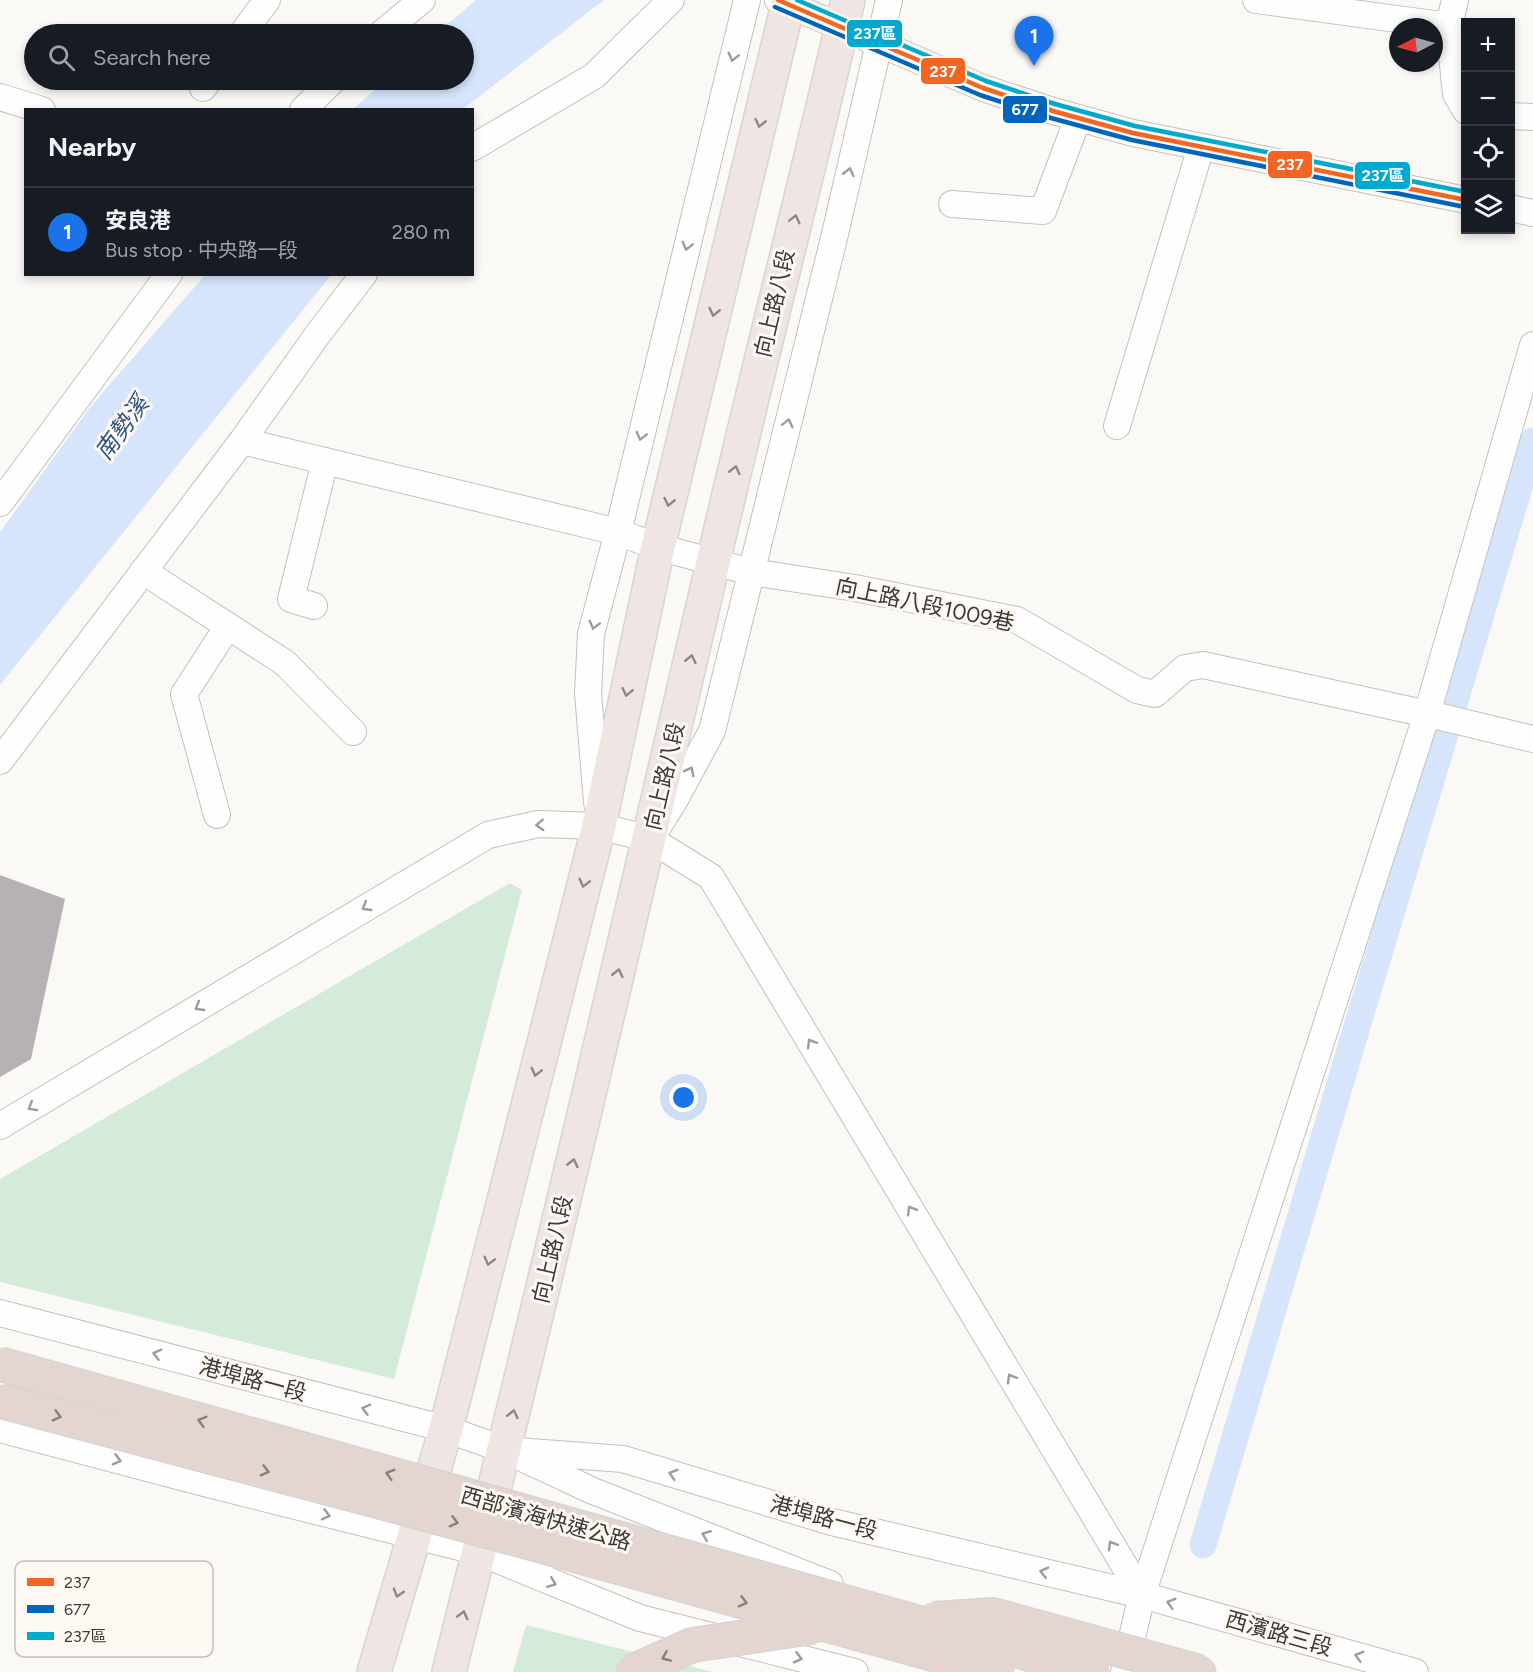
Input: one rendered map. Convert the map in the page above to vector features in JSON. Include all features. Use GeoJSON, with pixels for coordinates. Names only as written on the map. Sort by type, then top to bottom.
{"type":"FeatureCollection","features":[{"type":"Feature","properties":{"kind":"highway","name":"西部濱海快速公路"},"geometry":{"type":"LineString","coordinates":[[0,1364],[1093,1672]]}},
{"type":"Feature","properties":{"kind":"highway","name":"西部濱海快速公路"},"geometry":{"type":"LineString","coordinates":[[0,1401],[404,1508],[998,1672]]}},
{"type":"Feature","properties":{"kind":"highway"},"geometry":{"type":"LineString","coordinates":[[632,1672],[692,1645],[831,1624],[993,1615],[1200,1672]]}},
{"type":"Feature","properties":{"kind":"main road"},"geometry":{"type":"LineString","coordinates":[[374,1672],[447,1429],[599,826],[658,546],[785,2]]}},
{"type":"Feature","properties":{"kind":"main road","name":"向上路八段"},"geometry":{"type":"LineString","coordinates":[[449,1672],[505,1450],[650,839],[713,561],[844,14]]}},
{"type":"Feature","properties":{"kind":"street"},"geometry":{"type":"LineString","coordinates":[[249,24],[267,0]]}},
{"type":"Feature","properties":{"kind":"street"},"geometry":{"type":"LineString","coordinates":[[393,24],[422,0]]}},
{"type":"Feature","properties":{"kind":"street"},"geometry":{"type":"LineString","coordinates":[[474,147],[594,76],[671,0]]}},
{"type":"Feature","properties":{"kind":"street"},"geometry":{"type":"LineString","coordinates":[[599,826],[588,693],[591,634],[618,532],[747,0]]}},
{"type":"Feature","properties":{"kind":"street"},"geometry":{"type":"LineString","coordinates":[[650,839],[673,803],[712,731],[835,234],[889,0]]}},
{"type":"Feature","properties":{"kind":"street"},"geometry":{"type":"LineString","coordinates":[[1256,0],[1449,26]]}},
{"type":"Feature","properties":{"kind":"street"},"geometry":{"type":"LineString","coordinates":[[1455,0],[1449,26],[1456,94],[1461,102]]}},
{"type":"Feature","properties":{"kind":"street"},"geometry":{"type":"LineString","coordinates":[[785,2],[844,14],[878,45],[983,88],[1078,118],[1133,133],[1461,199]]}},
{"type":"Feature","properties":{"kind":"street"},"geometry":{"type":"LineString","coordinates":[[305,108],[323,90]]}},
{"type":"Feature","properties":{"kind":"street"},"geometry":{"type":"LineString","coordinates":[[0,98],[35,108]]}},
{"type":"Feature","properties":{"kind":"street"},"geometry":{"type":"LineString","coordinates":[[1515,116],[1533,117]]}},
{"type":"Feature","properties":{"kind":"street"},"geometry":{"type":"LineString","coordinates":[[952,204],[1043,211],[1078,118]]}},
{"type":"Feature","properties":{"kind":"street"},"geometry":{"type":"LineString","coordinates":[[1117,426],[1201,147]]}},
{"type":"Feature","properties":{"kind":"street"},"geometry":{"type":"LineString","coordinates":[[1515,209],[1533,213]]}},
{"type":"Feature","properties":{"kind":"street"},"geometry":{"type":"LineString","coordinates":[[0,503],[168,276]]}},
{"type":"Feature","properties":{"kind":"street"},"geometry":{"type":"LineString","coordinates":[[0,761],[242,441],[362,276]]}},
{"type":"Feature","properties":{"kind":"street"},"geometry":{"type":"LineString","coordinates":[[1132,1670],[1142,1595],[1432,715],[1533,345]]}},
{"type":"Feature","properties":{"kind":"street"},"geometry":{"type":"LineString","coordinates":[[242,441],[618,532],[658,546],[751,572]]}},
{"type":"Feature","properties":{"kind":"street"},"geometry":{"type":"LineString","coordinates":[[314,606],[291,599],[325,461]]}},
{"type":"Feature","properties":{"kind":"street"},"geometry":{"type":"LineString","coordinates":[[143,571],[285,663],[353,732]]}},
{"type":"Feature","properties":{"kind":"street","name":"向上路八段1009巷"},"geometry":{"type":"LineString","coordinates":[[751,572],[855,588],[1017,620],[1137,690],[1155,694],[1185,668],[1203,665],[1432,715]]}},
{"type":"Feature","properties":{"kind":"street"},"geometry":{"type":"LineString","coordinates":[[217,815],[184,694],[228,626]]}},
{"type":"Feature","properties":{"kind":"street"},"geometry":{"type":"LineString","coordinates":[[1432,715],[1533,739]]}},
{"type":"Feature","properties":{"kind":"street"},"geometry":{"type":"LineString","coordinates":[[0,1126],[488,835],[538,824],[599,826],[650,839],[711,877],[1142,1595]]}},
{"type":"Feature","properties":{"kind":"street","name":"港埠路一段"},"geometry":{"type":"LineString","coordinates":[[0,1313],[447,1429],[505,1450],[593,1491],[858,1595],[1132,1670]]}},
{"type":"Feature","properties":{"kind":"street","name":"港埠路一段"},"geometry":{"type":"LineString","coordinates":[[0,1428],[200,1482],[479,1552],[661,1565],[858,1595]]}},
{"type":"Feature","properties":{"kind":"street","name":"港埠路一段"},"geometry":{"type":"LineString","coordinates":[[505,1450],[623,1459],[832,1522],[1142,1595]]}},
{"type":"Feature","properties":{"kind":"street","name":"港埠路一段"},"geometry":{"type":"LineString","coordinates":[[479,1552],[639,1618],[855,1672]]}},
{"type":"Feature","properties":{"kind":"street","name":"西濱路三段"},"geometry":{"type":"LineString","coordinates":[[1142,1595],[1415,1672]]}},
{"type":"Feature","properties":{"kind":"green space"},"geometry":{"type":"Polygon","coordinates":[[[510,883],[522,890],[394,1379],[0,1282],[0,1179],[510,883]]]}},
{"type":"Feature","properties":{"kind":"green space"},"geometry":{"type":"Polygon","coordinates":[[[526,1625],[713,1672],[513,1672],[526,1625]]]}},
{"type":"Feature","properties":{"kind":"water"},"geometry":{"type":"Polygon","coordinates":[[[476,0],[604,0],[464,108],[354,108],[375,90],[474,90],[474,24],[448,24],[476,0]]]}},
{"type":"Feature","properties":{"kind":"water","name":"南勢溪"},"geometry":{"type":"Polygon","coordinates":[[[204,276],[330,276],[0,685],[0,532],[91,406],[204,276]]]}},
{"type":"Feature","properties":{"kind":"building"},"geometry":{"type":"Polygon","coordinates":[[[0,875],[65,899],[31,1059],[0,1077],[0,875]]]}},
{"type":"Feature","properties":{"kind":"waterway"},"geometry":{"type":"LineString","coordinates":[[1203,1545],[1533,441]]}},
{"type":"Feature","properties":{"kind":"transit line","name":"237"},"geometry":{"type":"LineString","coordinates":[[778,0],[983,88],[1053,111],[1133,133],[1461,199]]}},
{"type":"Feature","properties":{"kind":"transit line","name":"237區"},"geometry":{"type":"LineString","coordinates":[[797,0],[986,81],[1055,104],[1135,126],[1461,191]]}},
{"type":"Feature","properties":{"kind":"transit line","name":"677"},"geometry":{"type":"LineString","coordinates":[[775,7],[980,95],[1051,118],[1132,140],[1461,206]]}},
{"type":"Feature","properties":{"kind":"place","name":"安良港"},"geometry":{"type":"Point","coordinates":[1034,66]}}]}
